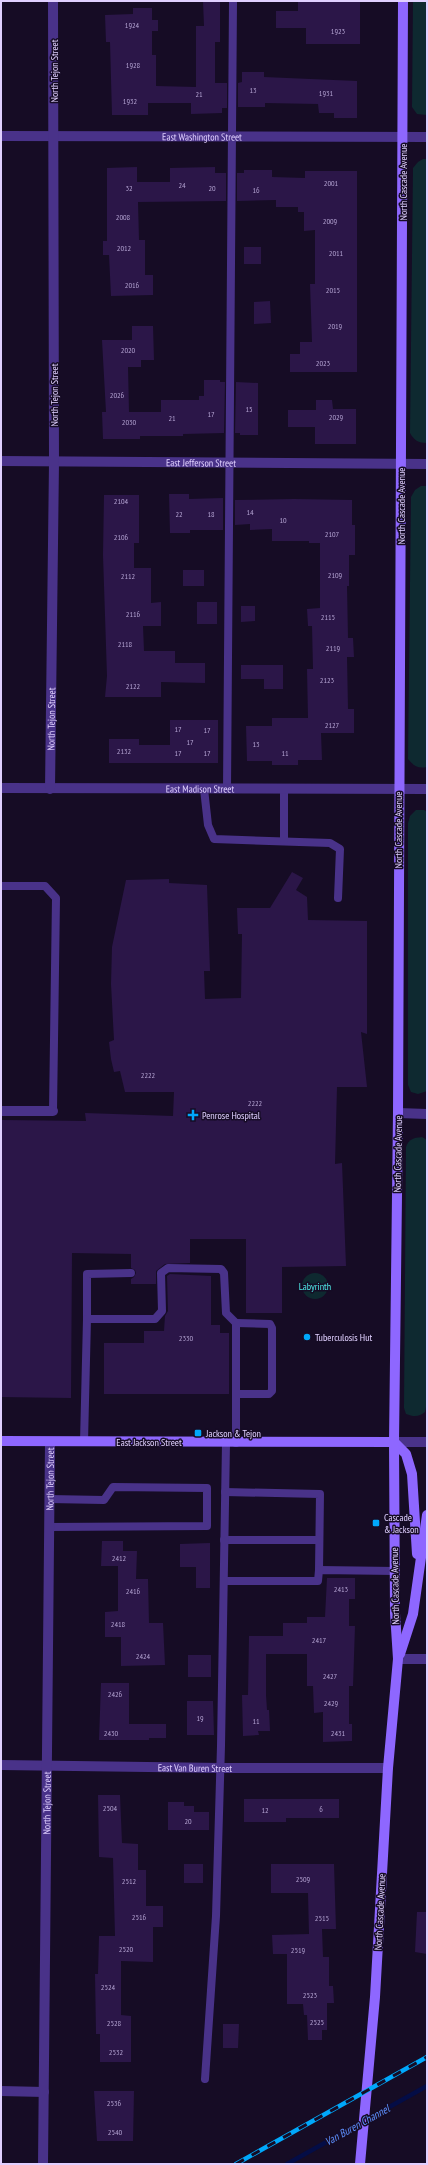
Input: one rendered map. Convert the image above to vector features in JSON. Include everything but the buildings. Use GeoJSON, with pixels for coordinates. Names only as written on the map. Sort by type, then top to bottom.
{"type":"FeatureCollection","features":[{"type":"Feature","properties":{"kind":"main road","name":"North Cascade Avenue"},"geometry":{"type":"LineString","coordinates":[[360,2164],[376,1993],[388,1768],[398,1659],[395,1571],[394,1442],[398,1113],[398,788],[403,1]]}},
{"type":"Feature","properties":{"kind":"main road","name":"East Jackson Street"},"geometry":{"type":"LineString","coordinates":[[1,1441],[231,1443],[394,1442]]}},
{"type":"Feature","properties":{"kind":"main road"},"geometry":{"type":"LineString","coordinates":[[394,1442],[406,1454],[412,1474],[418,1576]]}},
{"type":"Feature","properties":{"kind":"main road","name":"North Cascade Avenue"},"geometry":{"type":"LineString","coordinates":[[398,1659],[413,1614],[427,1515]]}},
{"type":"Feature","properties":{"kind":"street","name":"North Tejon Street"},"geometry":{"type":"LineString","coordinates":[[50,789],[54,462],[53,1]]}},
{"type":"Feature","properties":{"kind":"street","name":"East Washington Street"},"geometry":{"type":"LineString","coordinates":[[1,136],[427,137]]}},
{"type":"Feature","properties":{"kind":"street","name":"East Jefferson Street"},"geometry":{"type":"LineString","coordinates":[[1,461],[427,464]]}},
{"type":"Feature","properties":{"kind":"street","name":"East Madison Street"},"geometry":{"type":"LineString","coordinates":[[1,788],[427,789]]}},
{"type":"Feature","properties":{"kind":"street"},"geometry":{"type":"LineString","coordinates":[[1,1111],[53,1112]]}},
{"type":"Feature","properties":{"kind":"street"},"geometry":{"type":"LineString","coordinates":[[398,1113],[427,1114]]}},
{"type":"Feature","properties":{"kind":"street","name":"North Tejon Street"},"geometry":{"type":"LineString","coordinates":[[43,2164],[50,1442]]}},
{"type":"Feature","properties":{"kind":"street"},"geometry":{"type":"LineString","coordinates":[[394,1442],[427,1442]]}},
{"type":"Feature","properties":{"kind":"street"},"geometry":{"type":"LineString","coordinates":[[398,1659],[427,1659]]}},
{"type":"Feature","properties":{"kind":"street","name":"East Van Buren Street"},"geometry":{"type":"LineString","coordinates":[[1,1765],[221,1768],[388,1768]]}},
{"type":"Feature","properties":{"kind":"street"},"geometry":{"type":"LineString","coordinates":[[1,2091],[44,2092]]}},
{"type":"Feature","properties":{"kind":"lane"},"geometry":{"type":"LineString","coordinates":[[227,789],[233,1]]}},
{"type":"Feature","properties":{"kind":"lane"},"geometry":{"type":"LineString","coordinates":[[204,789],[208,825],[214,839],[330,843],[340,849],[338,898]]}},
{"type":"Feature","properties":{"kind":"lane"},"geometry":{"type":"LineString","coordinates":[[284,789],[284,841]]}},
{"type":"Feature","properties":{"kind":"lane"},"geometry":{"type":"LineString","coordinates":[[1,886],[45,886],[56,898],[53,1112]]}},
{"type":"Feature","properties":{"kind":"lane"},"geometry":{"type":"LineString","coordinates":[[87,1319],[155,1318],[162,1310],[158,1273],[168,1268],[220,1270],[224,1273],[226,1313],[229,1318],[236,1323],[270,1324],[272,1328],[272,1391],[269,1394],[236,1394]]}},
{"type":"Feature","properties":{"kind":"lane"},"geometry":{"type":"LineString","coordinates":[[84,1442],[87,1274],[130,1273]]}},
{"type":"Feature","properties":{"kind":"lane"},"geometry":{"type":"LineString","coordinates":[[205,2079],[216,1916],[221,1768],[225,1492],[236,1394],[236,1323]]}},
{"type":"Feature","properties":{"kind":"lane"},"geometry":{"type":"LineString","coordinates":[[49,1499],[104,1500],[113,1488],[207,1488],[207,1526],[49,1527]]}},
{"type":"Feature","properties":{"kind":"lane"},"geometry":{"type":"LineString","coordinates":[[224,1581],[318,1581],[320,1494],[225,1492]]}},
{"type":"Feature","properties":{"kind":"lane"},"geometry":{"type":"LineString","coordinates":[[224,1540],[319,1540]]}},
{"type":"Feature","properties":{"kind":"lane"},"geometry":{"type":"LineString","coordinates":[[319,1570],[395,1571]]}},
{"type":"Feature","properties":{"kind":"green space"},"geometry":{"type":"Polygon","coordinates":[[[413,1],[427,1],[427,115],[417,114],[412,107],[413,1]]]}},
{"type":"Feature","properties":{"kind":"green space"},"geometry":{"type":"Polygon","coordinates":[[[423,159],[427,159],[427,443],[417,441],[410,433],[413,168],[423,159]]]}},
{"type":"Feature","properties":{"kind":"green space"},"geometry":{"type":"Polygon","coordinates":[[[421,486],[427,486],[427,767],[421,768],[414,765],[408,759],[411,497],[415,490],[421,486]]]}},
{"type":"Feature","properties":{"kind":"green space"},"geometry":{"type":"Polygon","coordinates":[[[416,810],[424,810],[427,812],[427,1091],[418,1094],[411,1092],[408,1085],[408,823],[410,816],[416,810]]]}},
{"type":"Feature","properties":{"kind":"green space"},"geometry":{"type":"Polygon","coordinates":[[[422,1137],[427,1140],[427,1402],[425,1412],[421,1415],[414,1416],[406,1414],[404,1408],[406,1147],[408,1142],[412,1139],[422,1137]]]}},
{"type":"Feature","properties":{"kind":"green space","name":"Labyrinth"},"geometry":{"type":"Polygon","coordinates":[[[315,1273],[324,1277],[328,1286],[324,1295],[315,1299],[306,1295],[302,1286],[306,1277],[315,1273]]]}},
{"type":"Feature","properties":{"kind":"waterway","name":"Van Buren Channel"},"geometry":{"type":"LineString","coordinates":[[287,2164],[427,2086]]}},
{"type":"Feature","properties":{"kind":"railway"},"geometry":{"type":"LineString","coordinates":[[236,2164],[427,2057]]}},
{"type":"Feature","properties":{"kind":"place","name":"Penrose Hospital"},"geometry":{"type":"Point","coordinates":[193,1115]}},
{"type":"Feature","properties":{"kind":"place","name":"Tuberculosis Hut"},"geometry":{"type":"Point","coordinates":[307,1337]}},
{"type":"Feature","properties":{"kind":"place","name":"Jackson & Tejon"},"geometry":{"type":"Point","coordinates":[198,1433]}},
{"type":"Feature","properties":{"kind":"place","name":"Cascade & Jackson"},"geometry":{"type":"Point","coordinates":[376,1523]}}]}
